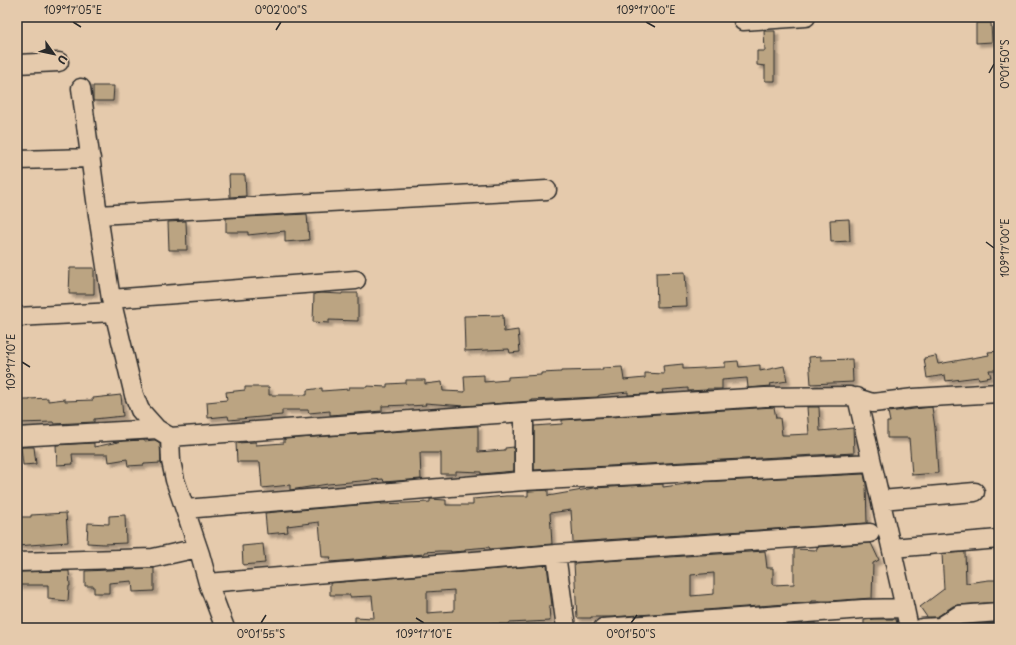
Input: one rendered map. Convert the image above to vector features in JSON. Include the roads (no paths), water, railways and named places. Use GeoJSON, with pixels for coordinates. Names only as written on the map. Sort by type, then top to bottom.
{"type":"FeatureCollection","features":[{"type":"Feature","properties":{"kind":"street"},"geometry":{"type":"LineString","coordinates":[[743,22],[806,17]]}},
{"type":"Feature","properties":{"kind":"street"},"geometry":{"type":"LineString","coordinates":[[17,64],[59,62]]}},
{"type":"Feature","properties":{"kind":"street"},"geometry":{"type":"LineString","coordinates":[[81,88],[112,306],[134,395],[140,410],[164,433],[175,480],[184,509],[198,548],[208,583],[225,628]]}},
{"type":"Feature","properties":{"kind":"street"},"geometry":{"type":"LineString","coordinates":[[17,160],[91,158]]}},
{"type":"Feature","properties":{"kind":"street"},"geometry":{"type":"LineString","coordinates":[[98,215],[547,190]]}},
{"type":"Feature","properties":{"kind":"street"},"geometry":{"type":"LineString","coordinates":[[17,316],[356,280]]}},
{"type":"Feature","properties":{"kind":"street"},"geometry":{"type":"LineString","coordinates":[[17,437],[164,433],[766,397],[850,396],[872,403],[914,398],[999,393]]}},
{"type":"Feature","properties":{"kind":"street"},"geometry":{"type":"LineString","coordinates":[[857,397],[909,628]]}},
{"type":"Feature","properties":{"kind":"street"},"geometry":{"type":"LineString","coordinates":[[524,412],[524,481]]}},
{"type":"Feature","properties":{"kind":"street"},"geometry":{"type":"LineString","coordinates":[[184,509],[524,481],[872,463]]}},
{"type":"Feature","properties":{"kind":"street"},"geometry":{"type":"LineString","coordinates":[[881,500],[975,492]]}},
{"type":"Feature","properties":{"kind":"street"},"geometry":{"type":"LineString","coordinates":[[208,583],[556,554],[870,533]]}},
{"type":"Feature","properties":{"kind":"street"},"geometry":{"type":"LineString","coordinates":[[892,548],[999,539]]}},
{"type":"Feature","properties":{"kind":"street"},"geometry":{"type":"LineString","coordinates":[[17,562],[153,558],[198,548]]}},
{"type":"Feature","properties":{"kind":"street"},"geometry":{"type":"LineString","coordinates":[[556,554],[566,628]]}},
{"type":"Feature","properties":{"kind":"street"},"geometry":{"type":"LineString","coordinates":[[603,628],[863,609],[905,608]]}},
{"type":"Feature","properties":{"kind":"street"},"geometry":{"type":"LineString","coordinates":[[922,628],[940,627],[959,615],[999,612]]}}]}
